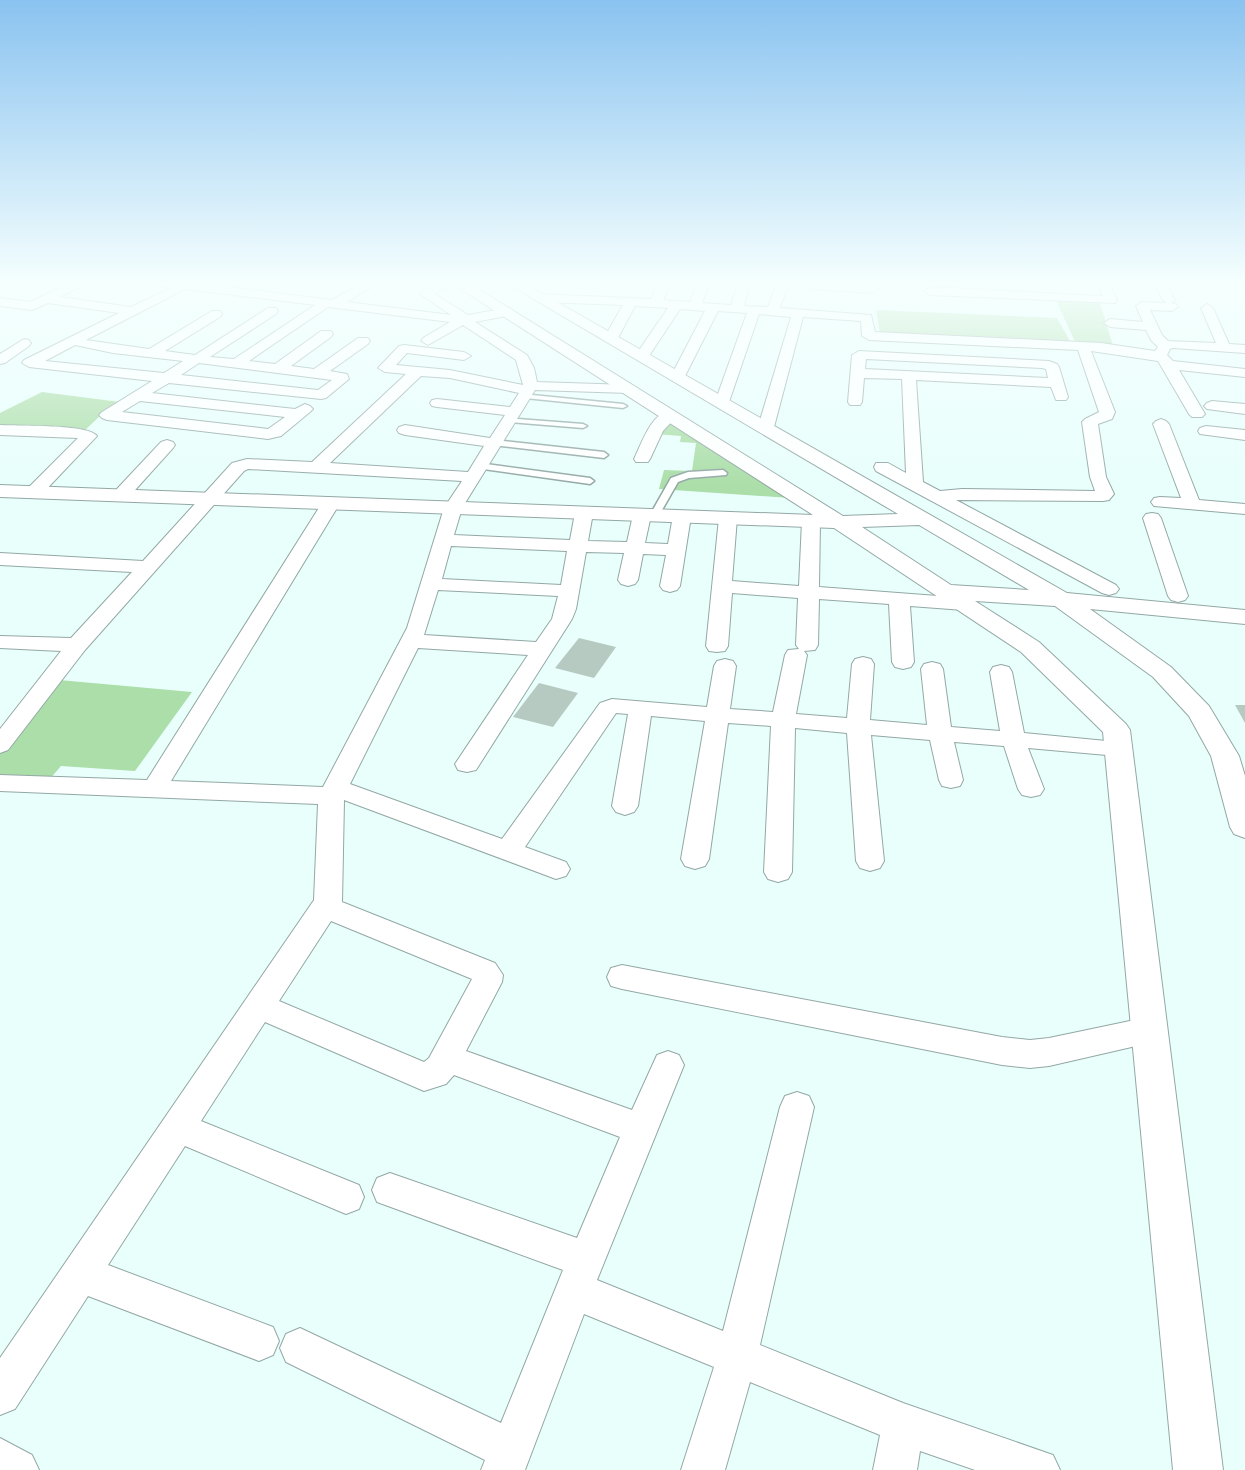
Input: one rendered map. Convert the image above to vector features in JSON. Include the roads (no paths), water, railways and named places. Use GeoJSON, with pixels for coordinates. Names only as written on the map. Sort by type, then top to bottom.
{"type":"FeatureCollection","features":[{"type":"Feature","properties":{"kind":"street"},"geometry":{"type":"LineString","coordinates":[[54,351],[29,363],[321,395]]}},
{"type":"Feature","properties":{"kind":"street"},"geometry":{"type":"LineString","coordinates":[[108,415],[268,434],[275,433],[342,378],[340,376],[131,351]]}},
{"type":"Feature","properties":{"kind":"street"},"geometry":{"type":"LineString","coordinates":[[152,354],[157,351]]}},
{"type":"Feature","properties":{"kind":"street"},"geometry":{"type":"LineString","coordinates":[[0,430],[86,434],[108,415],[210,351]]}},
{"type":"Feature","properties":{"kind":"street"},"geometry":{"type":"LineString","coordinates":[[236,364],[257,351]]}},
{"type":"Feature","properties":{"kind":"street"},"geometry":{"type":"LineString","coordinates":[[278,369],[303,351]]}},
{"type":"Feature","properties":{"kind":"street"},"geometry":{"type":"LineString","coordinates":[[318,374],[350,351]]}},
{"type":"Feature","properties":{"kind":"street"},"geometry":{"type":"LineString","coordinates":[[402,351],[385,368],[450,374],[521,401]]}},
{"type":"Feature","properties":{"kind":"street"},"geometry":{"type":"LineString","coordinates":[[418,351],[464,356]]}},
{"type":"Feature","properties":{"kind":"street"},"geometry":{"type":"LineString","coordinates":[[0,1394],[328,902],[333,792],[417,628],[453,508],[521,401],[527,368],[522,358],[513,351]]}},
{"type":"Feature","properties":{"kind":"street"},"geometry":{"type":"LineString","coordinates":[[568,351],[670,415],[825,521],[955,598],[1030,647],[1116,730],[1198,1470]]}},
{"type":"Feature","properties":{"kind":"street"},"geometry":{"type":"LineString","coordinates":[[633,351],[1061,599],[1162,672],[1200,712],[1236,761],[1245,827]]}},
{"type":"Feature","properties":{"kind":"street"},"geometry":{"type":"LineString","coordinates":[[642,356],[646,351]]}},
{"type":"Feature","properties":{"kind":"street"},"geometry":{"type":"LineString","coordinates":[[678,376],[691,351]]}},
{"type":"Feature","properties":{"kind":"street"},"geometry":{"type":"LineString","coordinates":[[722,402],[740,351]]}},
{"type":"Feature","properties":{"kind":"street"},"geometry":{"type":"LineString","coordinates":[[766,427],[793,351]]}},
{"type":"Feature","properties":{"kind":"street"},"geometry":{"type":"LineString","coordinates":[[855,402],[860,351]]}},
{"type":"Feature","properties":{"kind":"street"},"geometry":{"type":"LineString","coordinates":[[937,497],[962,494],[1103,496],[1105,494],[1098,477],[1090,422],[1107,416],[1107,412],[1085,351]]}},
{"type":"Feature","properties":{"kind":"street"},"geometry":{"type":"LineString","coordinates":[[1130,351],[1245,373]]}},
{"type":"Feature","properties":{"kind":"street"},"geometry":{"type":"LineString","coordinates":[[1162,351],[1197,414]]}},
{"type":"Feature","properties":{"kind":"street"},"geometry":{"type":"LineString","coordinates":[[1164,356],[1171,351]]}},
{"type":"Feature","properties":{"kind":"street"},"geometry":{"type":"LineString","coordinates":[[860,355],[1044,364],[1052,368],[1055,384],[1061,397]]}},
{"type":"Feature","properties":{"kind":"street"},"geometry":{"type":"LineString","coordinates":[[316,467],[418,371]]}},
{"type":"Feature","properties":{"kind":"street"},"geometry":{"type":"LineString","coordinates":[[858,373],[1055,384]]}},
{"type":"Feature","properties":{"kind":"street"},"geometry":{"type":"LineString","coordinates":[[908,375],[915,485]]}},
{"type":"Feature","properties":{"kind":"street"},"geometry":{"type":"LineString","coordinates":[[1176,378],[1245,385]]}},
{"type":"Feature","properties":{"kind":"street"},"geometry":{"type":"LineString","coordinates":[[72,379],[144,392],[298,414]]}},
{"type":"Feature","properties":{"kind":"street"},"geometry":{"type":"LineString","coordinates":[[437,403],[521,401],[629,389]]}},
{"type":"Feature","properties":{"kind":"street"},"geometry":{"type":"LineString","coordinates":[[1212,406],[1245,409]]}},
{"type":"Feature","properties":{"kind":"street"},"geometry":{"type":"LineString","coordinates":[[642,459],[656,429],[670,415]]}},
{"type":"Feature","properties":{"kind":"street"},"geometry":{"type":"LineString","coordinates":[[1161,424],[1192,504]]}},
{"type":"Feature","properties":{"kind":"street"},"geometry":{"type":"LineString","coordinates":[[405,430],[495,443]]}},
{"type":"Feature","properties":{"kind":"street"},"geometry":{"type":"LineString","coordinates":[[1206,431],[1245,435]]}},
{"type":"Feature","properties":{"kind":"street"},"geometry":{"type":"LineString","coordinates":[[34,492],[87,440],[89,436],[86,434]]}},
{"type":"Feature","properties":{"kind":"street"},"geometry":{"type":"LineString","coordinates":[[247,464],[275,435]]}},
{"type":"Feature","properties":{"kind":"street"},"geometry":{"type":"LineString","coordinates":[[121,495],[167,445]]}},
{"type":"Feature","properties":{"kind":"street"},"geometry":{"type":"LineString","coordinates":[[0,745],[76,645],[238,467],[247,464],[476,472]]}},
{"type":"Feature","properties":{"kind":"street"},"geometry":{"type":"LineString","coordinates":[[882,467],[1109,589]]}},
{"type":"Feature","properties":{"kind":"street"},"geometry":{"type":"LineString","coordinates":[[0,490],[728,518],[825,521],[925,519]]}},
{"type":"Feature","properties":{"kind":"street"},"geometry":{"type":"LineString","coordinates":[[154,789],[331,503]]}},
{"type":"Feature","properties":{"kind":"street"},"geometry":{"type":"LineString","coordinates":[[1178,596],[1156,510],[1192,504],[1240,508],[1245,525]]}},
{"type":"Feature","properties":{"kind":"street"},"geometry":{"type":"LineString","coordinates":[[467,764],[562,619],[584,513]]}},
{"type":"Feature","properties":{"kind":"street"},"geometry":{"type":"LineString","coordinates":[[628,580],[635,549],[648,515]]}},
{"type":"Feature","properties":{"kind":"street"},"geometry":{"type":"LineString","coordinates":[[670,586],[682,516]]}},
{"type":"Feature","properties":{"kind":"street"},"geometry":{"type":"LineString","coordinates":[[695,859],[717,714],[721,656],[722,586],[728,518]]}},
{"type":"Feature","properties":{"kind":"street"},"geometry":{"type":"LineString","coordinates":[[778,872],[783,720],[801,650],[809,592],[825,521]]}},
{"type":"Feature","properties":{"kind":"street"},"geometry":{"type":"LineString","coordinates":[[443,540],[676,550]]}},
{"type":"Feature","properties":{"kind":"street"},"geometry":{"type":"LineString","coordinates":[[0,559],[148,566]]}},
{"type":"Feature","properties":{"kind":"street"},"geometry":{"type":"LineString","coordinates":[[430,584],[569,591]]}},
{"type":"Feature","properties":{"kind":"street"},"geometry":{"type":"LineString","coordinates":[[722,586],[899,599],[1061,599],[1245,617]]}},
{"type":"Feature","properties":{"kind":"street"},"geometry":{"type":"LineString","coordinates":[[1061,599],[1109,589],[1245,601]]}},
{"type":"Feature","properties":{"kind":"street"},"geometry":{"type":"LineString","coordinates":[[899,599],[903,662]]}},
{"type":"Feature","properties":{"kind":"street"},"geometry":{"type":"LineString","coordinates":[[410,641],[542,649]]}},
{"type":"Feature","properties":{"kind":"street"},"geometry":{"type":"LineString","coordinates":[[0,642],[76,645]]}},
{"type":"Feature","properties":{"kind":"street"},"geometry":{"type":"LineString","coordinates":[[862,664],[858,726],[870,861]]}},
{"type":"Feature","properties":{"kind":"street"},"geometry":{"type":"LineString","coordinates":[[932,668],[940,733],[951,780]]}},
{"type":"Feature","properties":{"kind":"street"},"geometry":{"type":"LineString","coordinates":[[1001,672],[1013,739],[1031,789]]}},
{"type":"Feature","properties":{"kind":"street"},"geometry":{"type":"LineString","coordinates":[[508,851],[608,708],[617,706],[1118,748]]}},
{"type":"Feature","properties":{"kind":"street"},"geometry":{"type":"LineString","coordinates":[[625,806],[641,708]]}},
{"type":"Feature","properties":{"kind":"street"},"geometry":{"type":"LineString","coordinates":[[0,783],[154,789],[333,792],[556,869]]}},
{"type":"Feature","properties":{"kind":"street"},"geometry":{"type":"LineString","coordinates":[[259,1006],[424,1076],[434,1074],[446,1058],[487,982],[488,975],[484,971],[325,907]]}},
{"type":"Feature","properties":{"kind":"street"},"geometry":{"type":"LineString","coordinates":[[622,977],[1002,1051],[1021,1053],[1049,1052],[1149,1030]]}},
{"type":"Feature","properties":{"kind":"street"},"geometry":{"type":"LineString","coordinates":[[446,1058],[641,1129]]}},
{"type":"Feature","properties":{"kind":"street"},"geometry":{"type":"LineString","coordinates":[[300,1348],[507,1460],[580,1275],[668,1065]]}},
{"type":"Feature","properties":{"kind":"street"},"geometry":{"type":"LineString","coordinates":[[703,1470],[737,1356],[797,1107]]}},
{"type":"Feature","properties":{"kind":"street"},"geometry":{"type":"LineString","coordinates":[[178,1127],[346,1197]]}},
{"type":"Feature","properties":{"kind":"street"},"geometry":{"type":"LineString","coordinates":[[390,1190],[580,1275],[737,1356],[903,1424],[1038,1470]]}},
{"type":"Feature","properties":{"kind":"street"},"geometry":{"type":"LineString","coordinates":[[80,1274],[259,1341]]}},
{"type":"Feature","properties":{"kind":"street"},"geometry":{"type":"LineString","coordinates":[[895,1470],[903,1424]]}},
{"type":"Feature","properties":{"kind":"street"},"geometry":{"type":"LineString","coordinates":[[0,1460],[17,1470]]}},
{"type":"Feature","properties":{"kind":"lane"},"geometry":{"type":"LineString","coordinates":[[521,401],[623,406]]}},
{"type":"Feature","properties":{"kind":"lane"},"geometry":{"type":"LineString","coordinates":[[521,401],[583,426]]}},
{"type":"Feature","properties":{"kind":"lane"},"geometry":{"type":"LineString","coordinates":[[495,443],[604,455]]}},
{"type":"Feature","properties":{"kind":"lane"},"geometry":{"type":"LineString","coordinates":[[476,472],[590,481]]}},
{"type":"Feature","properties":{"kind":"lane"},"geometry":{"type":"LineString","coordinates":[[648,515],[674,480],[688,475],[722,473]]}}]}
